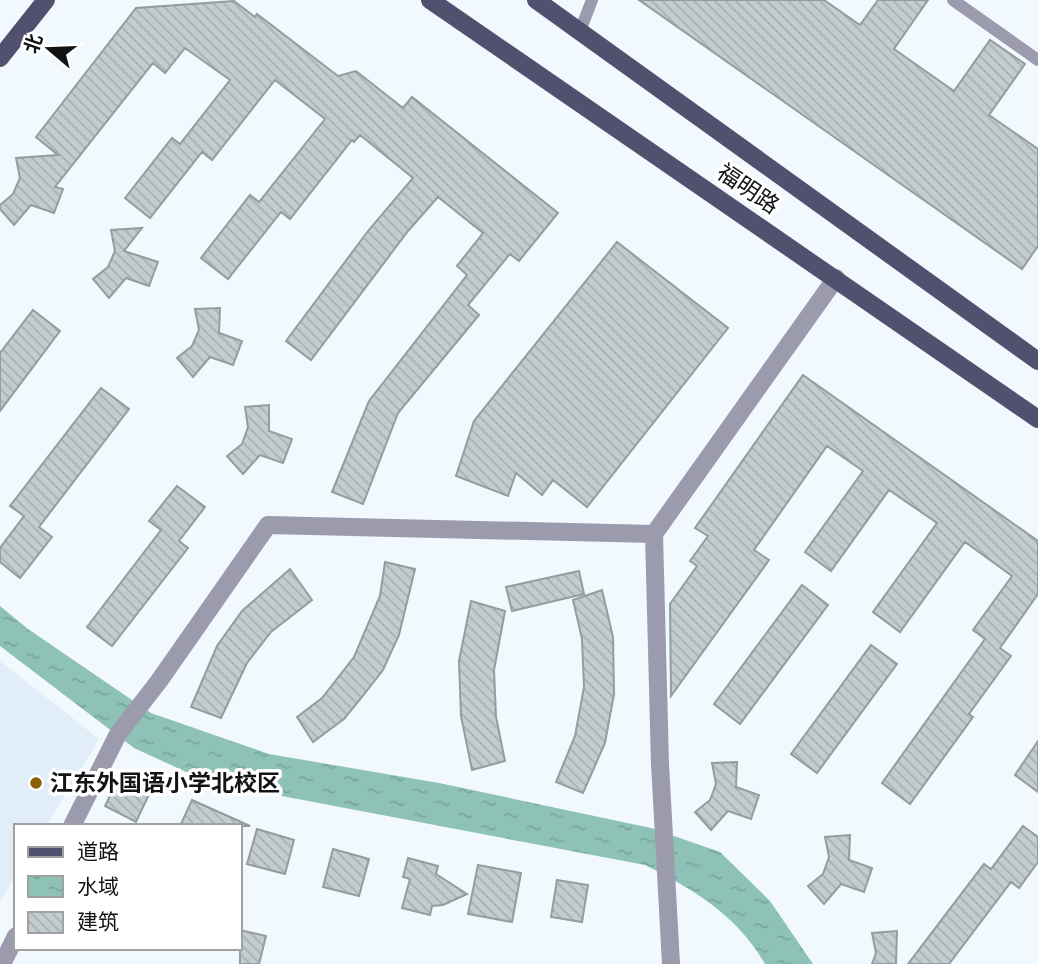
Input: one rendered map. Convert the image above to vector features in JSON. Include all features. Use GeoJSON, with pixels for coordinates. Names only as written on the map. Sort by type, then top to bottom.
{"type":"FeatureCollection","features":[{"type":"Feature","properties":{"kind":"main road"},"geometry":{"type":"LineString","coordinates":[[0,58],[46,0]]}},
{"type":"Feature","properties":{"kind":"main road","name":"福明路"},"geometry":{"type":"LineString","coordinates":[[430,0],[1038,419]]}},
{"type":"Feature","properties":{"kind":"main road","name":"福明路"},"geometry":{"type":"LineString","coordinates":[[536,0],[1035,354]]}},
{"type":"Feature","properties":{"kind":"street"},"geometry":{"type":"LineString","coordinates":[[671,964],[662,795],[654,534],[836,278]]}},
{"type":"Feature","properties":{"kind":"street"},"geometry":{"type":"LineString","coordinates":[[73,824],[118,734],[159,681],[268,525],[654,534]]}},
{"type":"Feature","properties":{"kind":"street"},"geometry":{"type":"LineString","coordinates":[[2,964],[14,940]]}},
{"type":"Feature","properties":{"kind":"lane"},"geometry":{"type":"LineString","coordinates":[[580,31],[592,0]]}},
{"type":"Feature","properties":{"kind":"lane"},"geometry":{"type":"LineString","coordinates":[[953,0],[1038,60]]}},
{"type":"Feature","properties":{"kind":"shaded area","name":"江东外国语小学北校区"},"geometry":{"type":"Polygon","coordinates":[[[0,661],[99,739],[47,824],[14,824],[14,879],[0,901],[0,661]]]}},
{"type":"Feature","properties":{"kind":"water"},"geometry":{"type":"Polygon","coordinates":[[[0,606],[28,629],[151,713],[269,754],[439,783],[651,828],[720,852],[770,901],[813,964],[765,964],[754,947],[727,917],[697,894],[645,865],[208,782],[134,748],[0,646],[0,606]]]}},
{"type":"Feature","properties":{"kind":"building"},"geometry":{"type":"Polygon","coordinates":[[[639,0],[824,0],[860,25],[878,0],[928,0],[894,49],[954,91],[990,40],[1025,64],[989,115],[1038,149],[1038,246],[1022,269],[639,0]]]}},
{"type":"Feature","properties":{"kind":"building"},"geometry":{"type":"Polygon","coordinates":[[[234,1],[255,17],[257,14],[338,76],[356,71],[403,108],[412,97],[558,213],[519,261],[510,254],[468,305],[479,315],[398,413],[363,504],[332,492],[369,401],[467,275],[457,266],[483,233],[438,197],[408,231],[311,360],[286,341],[368,231],[413,178],[360,135],[354,142],[352,140],[290,219],[281,212],[228,279],[201,258],[250,195],[259,202],[325,119],[275,80],[212,160],[202,152],[150,218],[125,198],[172,138],[180,144],[230,80],[185,48],[165,73],[153,63],[55,187],[63,189],[54,213],[31,205],[14,225],[0,209],[0,205],[13,194],[20,178],[16,158],[58,155],[36,137],[136,8],[234,1]]]}},
{"type":"Feature","properties":{"kind":"building"},"geometry":{"type":"Polygon","coordinates":[[[142,228],[124,251],[158,262],[149,286],[126,278],[109,298],[93,279],[108,267],[115,251],[111,230],[142,228]]]}},
{"type":"Feature","properties":{"kind":"building"},"geometry":{"type":"Polygon","coordinates":[[[617,242],[728,328],[587,507],[553,480],[542,495],[516,473],[508,496],[456,476],[474,421],[617,242]]]}},
{"type":"Feature","properties":{"kind":"building"},"geometry":{"type":"Polygon","coordinates":[[[220,308],[219,333],[242,341],[233,365],[210,357],[193,377],[177,358],[192,346],[199,330],[195,309],[220,308]]]}},
{"type":"Feature","properties":{"kind":"building"},"geometry":{"type":"Polygon","coordinates":[[[33,310],[60,331],[0,411],[0,353],[33,310]]]}},
{"type":"Feature","properties":{"kind":"building"},"geometry":{"type":"Polygon","coordinates":[[[803,375],[1038,541],[1038,594],[1000,648],[1011,656],[969,714],[973,717],[910,804],[882,783],[985,639],[973,630],[1012,576],[965,542],[900,632],[873,612],[937,523],[889,490],[831,571],[805,552],[863,471],[827,446],[754,550],[769,560],[671,696],[670,604],[697,566],[690,561],[708,536],[695,528],[803,375]]]}},
{"type":"Feature","properties":{"kind":"building"},"geometry":{"type":"Polygon","coordinates":[[[101,388],[129,409],[39,527],[52,537],[20,578],[0,562],[0,548],[24,516],[10,506],[101,388]]]}},
{"type":"Feature","properties":{"kind":"building"},"geometry":{"type":"Polygon","coordinates":[[[269,405],[269,431],[292,439],[283,463],[260,455],[243,474],[227,456],[242,444],[248,427],[245,407],[269,405]]]}},
{"type":"Feature","properties":{"kind":"building"},"geometry":{"type":"Polygon","coordinates":[[[177,486],[205,507],[179,541],[188,548],[112,646],[87,627],[161,530],[149,521],[177,486]]]}},
{"type":"Feature","properties":{"kind":"building"},"geometry":{"type":"Polygon","coordinates":[[[385,562],[415,569],[399,635],[383,670],[362,697],[344,719],[313,742],[297,717],[322,698],[354,657],[380,596],[385,562]]]}},
{"type":"Feature","properties":{"kind":"building"},"geometry":{"type":"Polygon","coordinates":[[[290,569],[312,600],[271,632],[247,663],[221,718],[191,707],[217,646],[242,611],[290,569]]]}},
{"type":"Feature","properties":{"kind":"building"},"geometry":{"type":"Polygon","coordinates":[[[579,571],[584,594],[512,611],[506,587],[579,571]]]}},
{"type":"Feature","properties":{"kind":"building"},"geometry":{"type":"Polygon","coordinates":[[[802,585],[828,605],[740,724],[714,704],[802,585]]]}},
{"type":"Feature","properties":{"kind":"building"},"geometry":{"type":"Polygon","coordinates":[[[602,590],[613,637],[614,694],[605,743],[583,793],[556,782],[575,736],[584,687],[582,639],[573,600],[602,590]]]}},
{"type":"Feature","properties":{"kind":"building"},"geometry":{"type":"Polygon","coordinates":[[[471,601],[505,611],[494,670],[496,717],[505,761],[472,770],[461,716],[459,661],[471,601]]]}},
{"type":"Feature","properties":{"kind":"building"},"geometry":{"type":"Polygon","coordinates":[[[871,645],[897,664],[817,773],[791,754],[871,645]]]}},
{"type":"Feature","properties":{"kind":"building"},"geometry":{"type":"Polygon","coordinates":[[[1038,741],[1038,792],[1015,775],[1038,741]]]}},
{"type":"Feature","properties":{"kind":"building"},"geometry":{"type":"Polygon","coordinates":[[[737,762],[736,787],[759,795],[751,819],[728,811],[711,830],[695,812],[710,800],[716,784],[712,763],[737,762]]]}},
{"type":"Feature","properties":{"kind":"building"},"geometry":{"type":"Polygon","coordinates":[[[122,771],[153,786],[136,822],[105,806],[122,771]]]}},
{"type":"Feature","properties":{"kind":"building"},"geometry":{"type":"Polygon","coordinates":[[[192,800],[250,826],[242,824],[181,824],[192,800]]]}},
{"type":"Feature","properties":{"kind":"building"},"geometry":{"type":"Polygon","coordinates":[[[1023,826],[1038,837],[1038,862],[1019,888],[1011,882],[949,964],[908,964],[984,864],[991,869],[1023,826]]]}},
{"type":"Feature","properties":{"kind":"building"},"geometry":{"type":"Polygon","coordinates":[[[257,829],[294,840],[285,874],[247,864],[257,829]]]}},
{"type":"Feature","properties":{"kind":"building"},"geometry":{"type":"Polygon","coordinates":[[[850,835],[849,860],[872,868],[864,892],[841,884],[824,904],[808,886],[823,874],[829,857],[825,837],[850,835]]]}},
{"type":"Feature","properties":{"kind":"building"},"geometry":{"type":"Polygon","coordinates":[[[333,849],[369,859],[359,896],[323,887],[333,849]]]}},
{"type":"Feature","properties":{"kind":"building"},"geometry":{"type":"Polygon","coordinates":[[[408,858],[438,866],[436,874],[467,894],[443,905],[432,906],[430,915],[402,908],[410,879],[403,877],[408,858]]]}},
{"type":"Feature","properties":{"kind":"building"},"geometry":{"type":"Polygon","coordinates":[[[478,865],[521,873],[512,922],[468,914],[478,865]]]}},
{"type":"Feature","properties":{"kind":"building"},"geometry":{"type":"Polygon","coordinates":[[[557,880],[588,885],[582,922],[551,917],[557,880]]]}},
{"type":"Feature","properties":{"kind":"building"},"geometry":{"type":"Polygon","coordinates":[[[242,930],[266,936],[259,964],[240,964],[242,930]]]}},
{"type":"Feature","properties":{"kind":"building"},"geometry":{"type":"Polygon","coordinates":[[[897,931],[896,964],[872,964],[876,953],[872,933],[897,931]]]}},
{"type":"Feature","properties":{"kind":"place","name":"江东外国语小学北校区"},"geometry":{"type":"Point","coordinates":[36,783]}}]}
